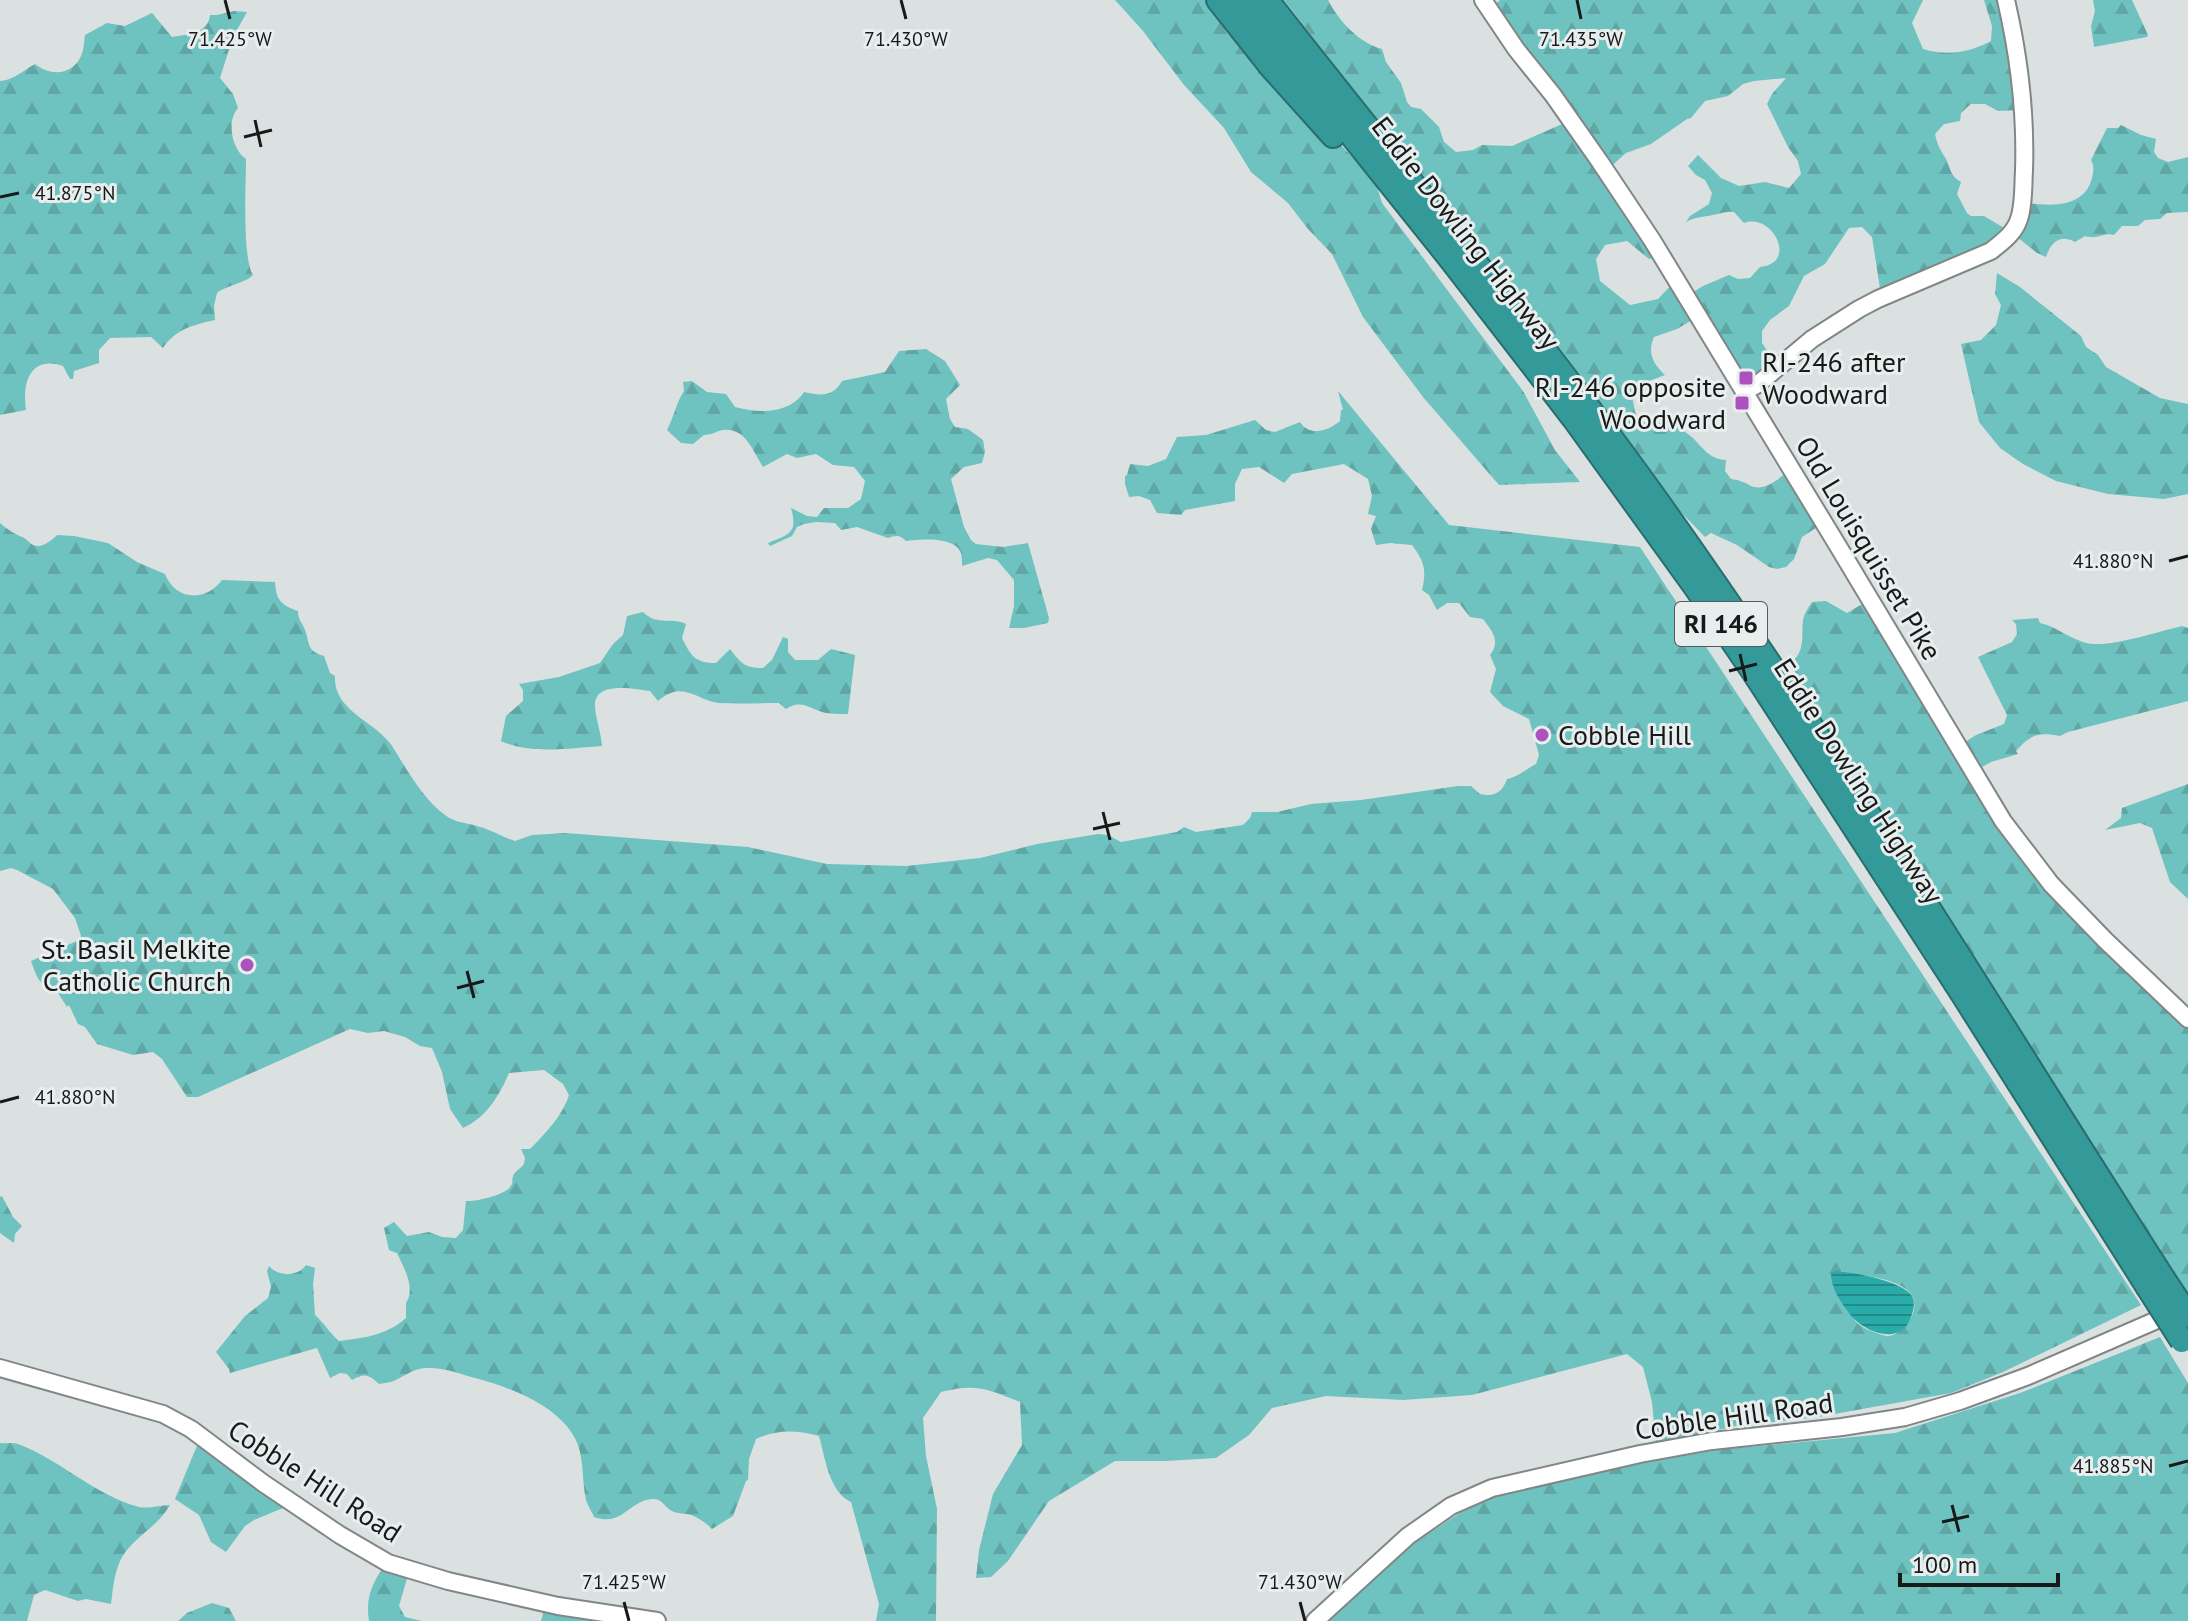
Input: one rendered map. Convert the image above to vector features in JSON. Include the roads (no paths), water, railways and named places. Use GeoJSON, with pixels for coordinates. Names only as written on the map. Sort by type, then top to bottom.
{"type":"FeatureCollection","features":[{"type":"Feature","properties":{"kind":"highway"},"geometry":{"type":"LineString","coordinates":[[1218,0],[1293,92],[1392,201],[1452,261]]}},
{"type":"Feature","properties":{"kind":"highway","name":"Eddie Dowling Highway"},"geometry":{"type":"LineString","coordinates":[[1243,0],[1452,261],[1650,523],[1754,673],[1963,995],[2155,1282],[2188,1316]]}},
{"type":"Feature","properties":{"kind":"highway","name":"Eddie Dowling Highway"},"geometry":{"type":"LineString","coordinates":[[1267,0],[1488,278],[1653,496],[1789,693],[2155,1282],[2185,1346]]}},
{"type":"Feature","properties":{"kind":"street","name":"Old Louisquisset Pike"},"geometry":{"type":"LineString","coordinates":[[1483,0],[1623,195],[2003,821],[2051,884],[2188,1019]]}},
{"type":"Feature","properties":{"kind":"street"},"geometry":{"type":"LineString","coordinates":[[1744,392],[1812,339],[1852,314],[1878,299],[1991,251],[2015,228],[2023,187],[2024,121],[2020,73],[2006,0]]}},
{"type":"Feature","properties":{"kind":"street","name":"Cobble Hill Road"},"geometry":{"type":"LineString","coordinates":[[1315,1621],[1408,1536],[1451,1506],[1492,1488],[1712,1441],[1842,1427],[1918,1414],[2028,1376],[2188,1307]]}},
{"type":"Feature","properties":{"kind":"street","name":"Cobble Hill Road"},"geometry":{"type":"LineString","coordinates":[[0,1368],[163,1414],[191,1429],[340,1535],[388,1563],[448,1581],[558,1606],[657,1621]]}},
{"type":"Feature","properties":{"kind":"place","name":"RI-246 after Woodward"},"geometry":{"type":"Point","coordinates":[1746,378]}},
{"type":"Feature","properties":{"kind":"place","name":"RI-246 opposite Woodward"},"geometry":{"type":"Point","coordinates":[1742,403]}},
{"type":"Feature","properties":{"kind":"place","name":"Cobble Hill"},"geometry":{"type":"Point","coordinates":[1542,735]}},
{"type":"Feature","properties":{"kind":"place","name":"St. Basil Melkite Catholic Church"},"geometry":{"type":"Point","coordinates":[247,965]}}]}
